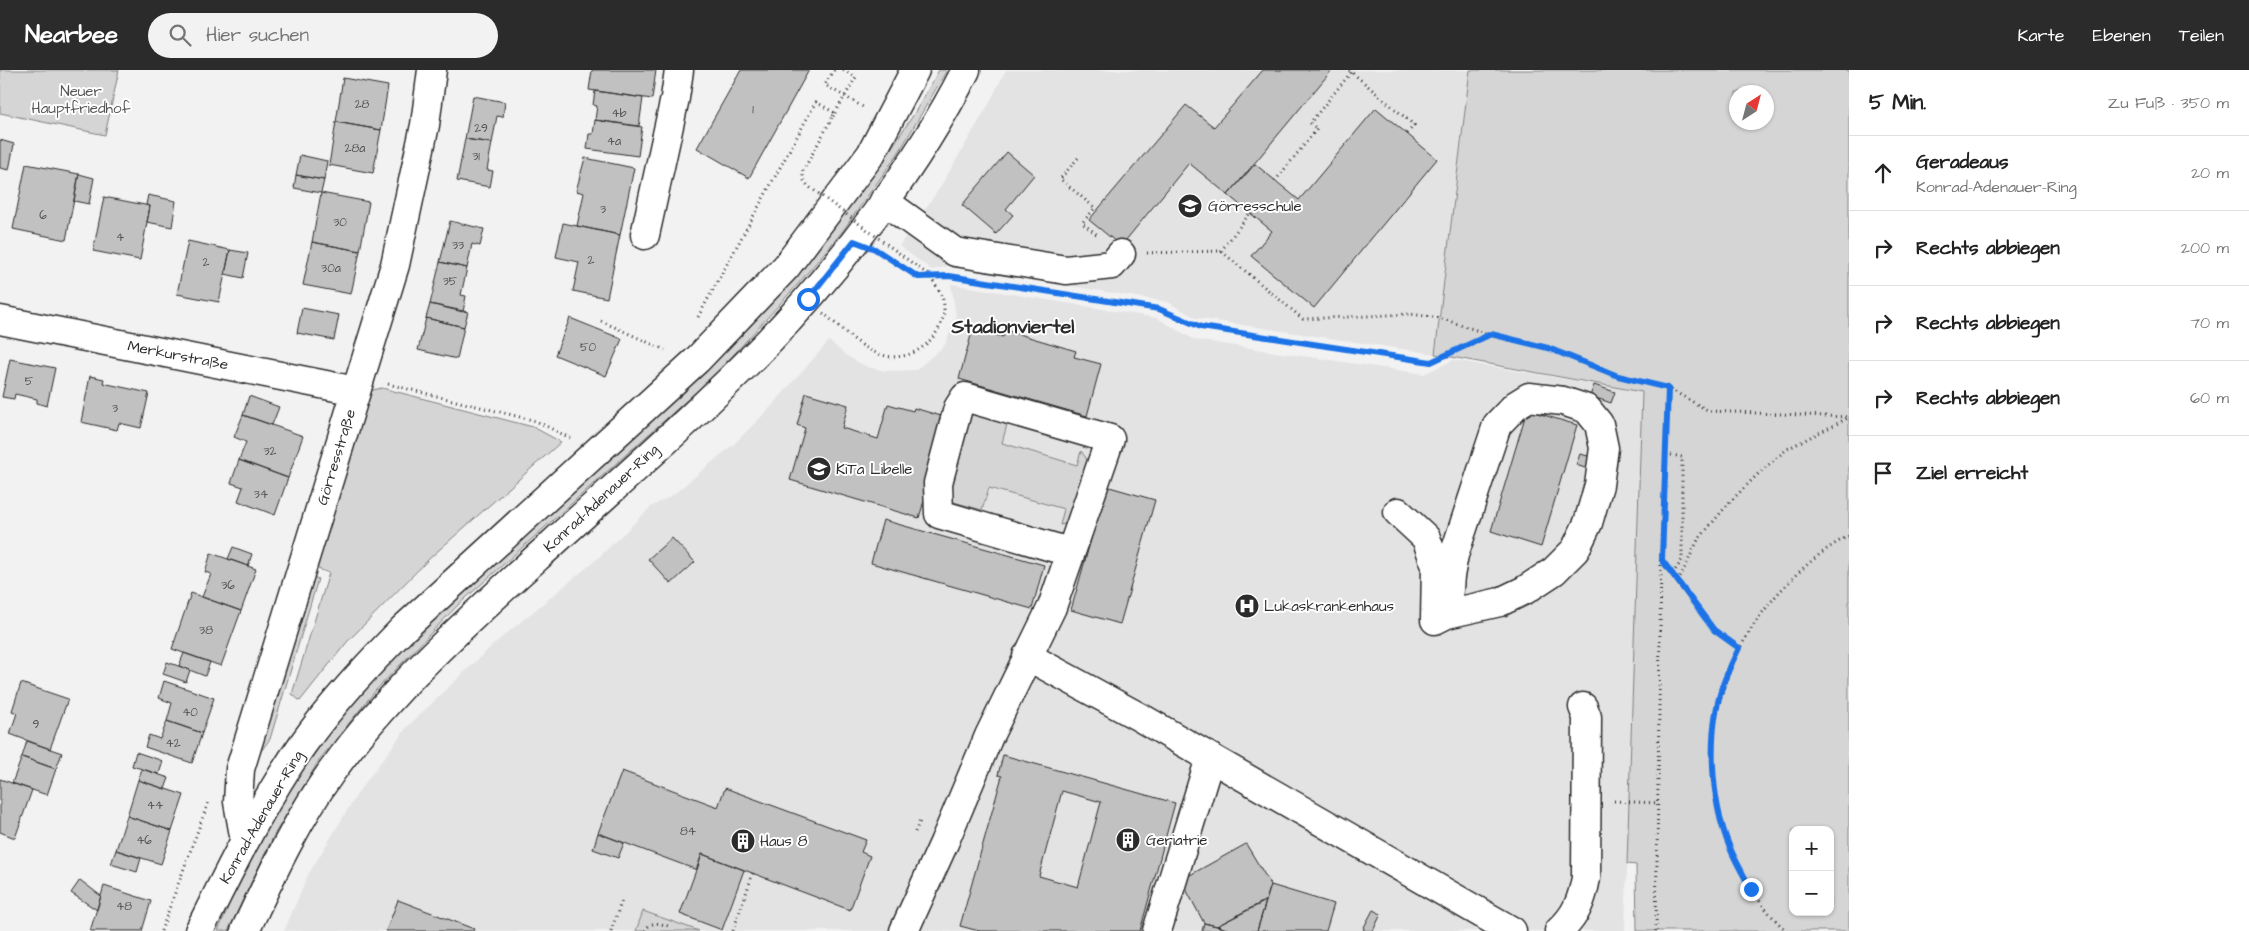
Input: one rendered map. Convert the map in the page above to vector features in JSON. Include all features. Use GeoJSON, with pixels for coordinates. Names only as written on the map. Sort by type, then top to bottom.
{"type":"FeatureCollection","features":[{"type":"Feature","properties":{"kind":"main road","name":"Görresstraße"},"geometry":{"type":"LineString","coordinates":[[245,841],[238,802],[240,769],[395,265],[425,125],[432,70]]}},
{"type":"Feature","properties":{"kind":"main road"},"geometry":{"type":"LineString","coordinates":[[645,235],[675,98],[679,70]]}},
{"type":"Feature","properties":{"kind":"main road","name":"Konrad-Adenauer-Ring"},"geometry":{"type":"LineString","coordinates":[[245,931],[269,879],[313,797],[359,736],[387,703],[471,618],[765,345],[808,299],[907,170],[966,70]]}},
{"type":"Feature","properties":{"kind":"main road","name":"Konrad-Adenauer-Ring"},"geometry":{"type":"LineString","coordinates":[[199,931],[272,792],[329,709],[359,674],[424,609],[697,360],[786,267],[871,154],[913,71]]}},
{"type":"Feature","properties":{"kind":"main road"},"geometry":{"type":"LineString","coordinates":[[884,201],[955,252],[1066,270],[1112,265],[1121,254]]}},
{"type":"Feature","properties":{"kind":"main road","name":"Merkurstraße"},"geometry":{"type":"LineString","coordinates":[[0,320],[356,391]]}},
{"type":"Feature","properties":{"kind":"main road"},"geometry":{"type":"LineString","coordinates":[[904,931],[944,843],[989,736],[1052,607],[1069,552],[1110,439],[965,397],[958,408],[938,483],[939,514],[1069,552]]}},
{"type":"Feature","properties":{"kind":"main road"},"geometry":{"type":"LineString","coordinates":[[1529,397],[1563,401],[1587,409],[1598,424],[1604,448],[1597,492],[1588,523],[1575,550],[1554,571],[1525,590],[1500,602],[1441,617],[1454,555],[1497,425],[1516,405],[1529,397]]}},
{"type":"Feature","properties":{"kind":"main road"},"geometry":{"type":"LineString","coordinates":[[1398,512],[1426,538],[1436,566],[1441,617]]}},
{"type":"Feature","properties":{"kind":"main road"},"geometry":{"type":"LineString","coordinates":[[1027,656],[1210,758],[1512,931]]}},
{"type":"Feature","properties":{"kind":"main road"},"geometry":{"type":"LineString","coordinates":[[1559,931],[1576,912],[1582,898],[1586,878],[1587,717],[1584,707]]}},
{"type":"Feature","properties":{"kind":"main road"},"geometry":{"type":"LineString","coordinates":[[1157,931],[1210,758]]}},
{"type":"Feature","properties":{"kind":"path"},"geometry":{"type":"LineString","coordinates":[[834,70],[825,85],[863,107]]}},
{"type":"Feature","properties":{"kind":"path"},"geometry":{"type":"LineString","coordinates":[[823,314],[869,350],[888,357],[906,356],[920,350],[931,340],[940,324],[944,308],[939,290],[927,274],[808,186],[803,178],[803,170],[856,77],[843,70]]}},
{"type":"Feature","properties":{"kind":"path"},"geometry":{"type":"LineString","coordinates":[[1275,181],[1317,129],[1310,123],[1351,71],[1414,125],[1406,134]]}},
{"type":"Feature","properties":{"kind":"path"},"geometry":{"type":"LineString","coordinates":[[707,296],[731,258],[816,102],[835,113]]}},
{"type":"Feature","properties":{"kind":"path"},"geometry":{"type":"LineString","coordinates":[[1078,158],[1060,179],[1095,208],[1082,222],[1121,254],[1221,251],[1303,319],[1410,314],[1440,318],[1491,334],[1548,348],[1618,376],[1668,388],[1709,411],[1849,417]]}},
{"type":"Feature","properties":{"kind":"path"},"geometry":{"type":"LineString","coordinates":[[1221,251],[1250,213]]}},
{"type":"Feature","properties":{"kind":"path"},"geometry":{"type":"LineString","coordinates":[[854,241],[875,249],[918,277],[949,276]]}},
{"type":"Feature","properties":{"kind":"path"},"geometry":{"type":"LineString","coordinates":[[1083,297],[1159,309],[1201,327],[1431,362],[1491,334]]}},
{"type":"Feature","properties":{"kind":"path"},"geometry":{"type":"LineString","coordinates":[[601,321],[670,352]]}},
{"type":"Feature","properties":{"kind":"path"},"geometry":{"type":"LineString","coordinates":[[356,391],[381,382],[536,421],[574,440]]}},
{"type":"Feature","properties":{"kind":"path"},"geometry":{"type":"LineString","coordinates":[[1656,931],[1662,560],[1668,388]]}},
{"type":"Feature","properties":{"kind":"path"},"geometry":{"type":"LineString","coordinates":[[1678,582],[1698,540],[1728,504],[1759,473],[1787,449],[1849,417]]}},
{"type":"Feature","properties":{"kind":"path"},"geometry":{"type":"LineString","coordinates":[[1666,454],[1682,457],[1682,560],[1672,575]]}},
{"type":"Feature","properties":{"kind":"path"},"geometry":{"type":"LineString","coordinates":[[1786,931],[1751,889],[1730,848],[1718,812],[1713,774],[1716,721],[1724,681],[1739,648],[1757,619],[1779,592],[1807,565],[1849,536]]}},
{"type":"Feature","properties":{"kind":"path"},"geometry":{"type":"LineString","coordinates":[[1662,560],[1714,630],[1739,648]]}},
{"type":"Feature","properties":{"kind":"path"},"geometry":{"type":"LineString","coordinates":[[1586,800],[1658,802]]}},
{"type":"Feature","properties":{"kind":"path"},"geometry":{"type":"LineString","coordinates":[[161,931],[209,802]]}},
{"type":"Feature","properties":{"kind":"path"},"geometry":{"type":"LineString","coordinates":[[733,931],[753,873]]}},
{"type":"Feature","properties":{"kind":"path"},"geometry":{"type":"LineString","coordinates":[[611,931],[622,900]]}},
{"type":"Feature","properties":{"kind":"path"},"geometry":{"type":"LineString","coordinates":[[645,931],[650,925],[655,923],[668,926]]}},
{"type":"Feature","properties":{"kind":"shaded area","name":"Görresschule"},"geometry":{"type":"Polygon","coordinates":[[[1006,70],[1470,70],[1435,354],[1196,318],[1168,302],[948,266],[932,270],[899,246],[939,189],[989,104],[1006,70]]]}},
{"type":"Feature","properties":{"kind":"shaded area","name":"Lukaskrankenhaus"},"geometry":{"type":"Polygon","coordinates":[[[951,284],[1157,318],[1195,340],[1424,374],[1453,360],[1642,392],[1625,931],[284,931],[308,875],[359,791],[408,726],[495,643],[596,560],[651,507],[674,494],[734,444],[770,408],[829,341],[847,356],[867,367],[886,371],[916,370],[945,345],[956,316],[951,284]]]}},
{"type":"Feature","properties":{"kind":"green space","name":"Neuer Hauptfriedhof"},"geometry":{"type":"Polygon","coordinates":[[[0,70],[119,70],[105,135],[0,113],[0,70]]]}},
{"type":"Feature","properties":{"kind":"green space"},"geometry":{"type":"Polygon","coordinates":[[[939,70],[947,70],[899,152],[842,232],[798,284],[715,375],[457,606],[376,690],[320,759],[274,835],[228,931],[218,931],[267,827],[315,749],[369,683],[452,598],[793,279],[872,177],[914,114],[939,70]]]}},
{"type":"Feature","properties":{"kind":"green space"},"geometry":{"type":"Polygon","coordinates":[[[1470,70],[1849,70],[1849,931],[1637,931],[1636,865],[1627,864],[1642,392],[1435,354],[1470,70]]]}},
{"type":"Feature","properties":{"kind":"green space"},"geometry":{"type":"Polygon","coordinates":[[[382,388],[533,427],[561,442],[431,557],[347,642],[300,701],[292,694],[329,573],[313,567],[368,391],[382,388]]]}},
{"type":"Feature","properties":{"kind":"green space"},"geometry":{"type":"Polygon","coordinates":[[[966,410],[1009,417],[1002,443],[1077,465],[1081,451],[1088,461],[1070,518],[1065,524],[1060,525],[1064,509],[989,488],[982,510],[947,500],[966,410]]]}},
{"type":"Feature","properties":{"kind":"green space"},"geometry":{"type":"Polygon","coordinates":[[[310,575],[318,579],[270,739],[256,758],[310,575]]]}},
{"type":"Feature","properties":{"kind":"green space"},"geometry":{"type":"Polygon","coordinates":[[[643,911],[699,931],[636,931],[643,911]]]}},
{"type":"Feature","properties":{"kind":"building"},"geometry":{"type":"Polygon","coordinates":[[[592,70],[656,70],[652,99],[589,90],[592,70]]]}},
{"type":"Feature","properties":{"kind":"building"},"geometry":{"type":"Polygon","coordinates":[[[741,70],[809,70],[749,178],[697,148],[741,70]]]}},
{"type":"Feature","properties":{"kind":"building"},"geometry":{"type":"Polygon","coordinates":[[[1263,70],[1332,70],[1228,195],[1189,163],[1121,246],[1089,220],[1186,105],[1214,127],[1263,70]]]}},
{"type":"Feature","properties":{"kind":"building"},"geometry":{"type":"Polygon","coordinates":[[[343,78],[388,86],[381,130],[336,122],[343,78]]]}},
{"type":"Feature","properties":{"kind":"building"},"geometry":{"type":"Polygon","coordinates":[[[595,91],[643,98],[639,126],[595,120],[597,106],[593,105],[595,91]]]}},
{"type":"Feature","properties":{"kind":"building"},"geometry":{"type":"Polygon","coordinates":[[[473,96],[505,102],[503,117],[497,116],[492,143],[465,139],[473,96]]]}},
{"type":"Feature","properties":{"kind":"building"},"geometry":{"type":"Polygon","coordinates":[[[1376,108],[1437,159],[1314,308],[1251,256],[1272,231],[1228,195],[1255,164],[1299,200],[1376,108]]]}},
{"type":"Feature","properties":{"kind":"building"},"geometry":{"type":"Polygon","coordinates":[[[595,120],[642,127],[638,156],[587,149],[589,134],[593,134],[595,120]]]}},
{"type":"Feature","properties":{"kind":"building"},"geometry":{"type":"Polygon","coordinates":[[[336,122],[381,130],[373,173],[329,165],[336,122]]]}},
{"type":"Feature","properties":{"kind":"building"},"geometry":{"type":"Polygon","coordinates":[[[465,139],[492,143],[487,170],[493,171],[490,187],[457,181],[465,139]]]}},
{"type":"Feature","properties":{"kind":"building"},"geometry":{"type":"Polygon","coordinates":[[[0,140],[14,144],[9,170],[0,168],[0,140]]]}},
{"type":"Feature","properties":{"kind":"building"},"geometry":{"type":"Polygon","coordinates":[[[1007,152],[1034,175],[1006,209],[1013,215],[996,234],[962,205],[1007,152]]]}},
{"type":"Feature","properties":{"kind":"building"},"geometry":{"type":"Polygon","coordinates":[[[300,155],[327,161],[324,180],[296,175],[300,155]]]}},
{"type":"Feature","properties":{"kind":"building"},"geometry":{"type":"Polygon","coordinates":[[[585,158],[634,168],[620,235],[577,226],[584,193],[576,191],[585,158]]]}},
{"type":"Feature","properties":{"kind":"building"},"geometry":{"type":"Polygon","coordinates":[[[26,164],[79,174],[66,240],[13,229],[26,164]]]}},
{"type":"Feature","properties":{"kind":"building"},"geometry":{"type":"Polygon","coordinates":[[[79,174],[94,178],[89,204],[74,201],[79,174]]]}},
{"type":"Feature","properties":{"kind":"building"},"geometry":{"type":"Polygon","coordinates":[[[296,175],[324,180],[321,193],[294,188],[296,175]]]}},
{"type":"Feature","properties":{"kind":"building"},"geometry":{"type":"Polygon","coordinates":[[[321,193],[369,202],[360,251],[312,242],[321,193]]]}},
{"type":"Feature","properties":{"kind":"building"},"geometry":{"type":"Polygon","coordinates":[[[148,195],[176,201],[172,227],[147,222],[150,206],[146,205],[148,195]]]}},
{"type":"Feature","properties":{"kind":"building"},"geometry":{"type":"Polygon","coordinates":[[[104,197],[150,206],[140,260],[93,251],[104,197]]]}},
{"type":"Feature","properties":{"kind":"building"},"geometry":{"type":"Polygon","coordinates":[[[450,221],[484,229],[480,246],[472,244],[467,268],[440,262],[450,221]]]}},
{"type":"Feature","properties":{"kind":"building"},"geometry":{"type":"Polygon","coordinates":[[[563,223],[620,235],[607,298],[573,291],[579,262],[556,257],[563,223]]]}},
{"type":"Feature","properties":{"kind":"building"},"geometry":{"type":"Polygon","coordinates":[[[188,241],[230,250],[219,302],[177,294],[188,241]]]}},
{"type":"Feature","properties":{"kind":"building"},"geometry":{"type":"Polygon","coordinates":[[[312,242],[360,251],[351,294],[303,285],[312,242]]]}},
{"type":"Feature","properties":{"kind":"building"},"geometry":{"type":"Polygon","coordinates":[[[230,250],[248,253],[243,278],[225,274],[230,250]]]}},
{"type":"Feature","properties":{"kind":"building"},"geometry":{"type":"Polygon","coordinates":[[[440,262],[467,268],[461,295],[466,296],[463,312],[430,304],[440,262]]]}},
{"type":"Feature","properties":{"kind":"building"},"geometry":{"type":"Polygon","coordinates":[[[430,304],[468,312],[464,327],[426,318],[430,304]]]}},
{"type":"Feature","properties":{"kind":"building"},"geometry":{"type":"Polygon","coordinates":[[[302,308],[339,315],[334,340],[297,333],[302,308]]]}},
{"type":"Feature","properties":{"kind":"building"},"geometry":{"type":"Polygon","coordinates":[[[426,318],[464,327],[457,359],[418,350],[426,318]]]}},
{"type":"Feature","properties":{"kind":"building"},"geometry":{"type":"Polygon","coordinates":[[[570,318],[622,339],[606,376],[555,355],[570,318]]]}},
{"type":"Feature","properties":{"kind":"building"},"geometry":{"type":"Polygon","coordinates":[[[973,328],[1003,337],[1005,330],[1076,351],[1074,357],[1101,364],[1087,416],[959,379],[973,328]]]}},
{"type":"Feature","properties":{"kind":"building"},"geometry":{"type":"Polygon","coordinates":[[[10,359],[55,368],[47,406],[37,403],[37,399],[15,394],[14,399],[2,397],[10,359]]]}},
{"type":"Feature","properties":{"kind":"building"},"geometry":{"type":"Polygon","coordinates":[[[90,376],[104,379],[103,383],[149,393],[141,428],[119,423],[117,430],[81,422],[90,376]]]}},
{"type":"Feature","properties":{"kind":"building"},"geometry":{"type":"Polygon","coordinates":[[[1594,385],[1615,392],[1611,403],[1590,396],[1594,385]]]}},
{"type":"Feature","properties":{"kind":"building"},"geometry":{"type":"Polygon","coordinates":[[[806,393],[848,405],[842,428],[878,439],[888,404],[913,411],[914,408],[948,418],[919,518],[790,480],[805,428],[797,425],[806,393]]]}},
{"type":"Feature","properties":{"kind":"building"},"geometry":{"type":"Polygon","coordinates":[[[249,396],[279,407],[272,425],[243,415],[249,396]]]}},
{"type":"Feature","properties":{"kind":"building"},"geometry":{"type":"Polygon","coordinates":[[[1527,410],[1577,425],[1541,547],[1491,531],[1527,410]]]}},
{"type":"Feature","properties":{"kind":"building"},"geometry":{"type":"Polygon","coordinates":[[[243,415],[303,436],[288,478],[239,460],[246,442],[234,437],[243,415]]]}},
{"type":"Feature","properties":{"kind":"building"},"geometry":{"type":"Polygon","coordinates":[[[1580,454],[1592,457],[1588,469],[1576,465],[1580,454]]]}},
{"type":"Feature","properties":{"kind":"building"},"geometry":{"type":"Polygon","coordinates":[[[239,460],[288,478],[275,515],[238,501],[243,487],[231,483],[239,460]]]}},
{"type":"Feature","properties":{"kind":"building"},"geometry":{"type":"Polygon","coordinates":[[[1106,486],[1155,500],[1120,624],[1071,610],[1106,486]]]}},
{"type":"Feature","properties":{"kind":"building"},"geometry":{"type":"Polygon","coordinates":[[[883,520],[1044,565],[1032,609],[871,563],[883,520]]]}},
{"type":"Feature","properties":{"kind":"building"},"geometry":{"type":"Polygon","coordinates":[[[672,538],[695,562],[671,584],[648,559],[672,538]]]}},
{"type":"Feature","properties":{"kind":"building"},"geometry":{"type":"Polygon","coordinates":[[[233,547],[252,554],[248,566],[228,559],[233,547]]]}},
{"type":"Feature","properties":{"kind":"building"},"geometry":{"type":"Polygon","coordinates":[[[211,553],[256,569],[241,611],[202,597],[211,574],[205,572],[211,553]]]}},
{"type":"Feature","properties":{"kind":"building"},"geometry":{"type":"Polygon","coordinates":[[[191,593],[241,611],[221,666],[172,649],[191,593]]]}},
{"type":"Feature","properties":{"kind":"building"},"geometry":{"type":"Polygon","coordinates":[[[184,653],[210,662],[205,676],[179,666],[184,653]]]}},
{"type":"Feature","properties":{"kind":"building"},"geometry":{"type":"Polygon","coordinates":[[[167,662],[190,670],[186,682],[163,674],[167,662]]]}},
{"type":"Feature","properties":{"kind":"building"},"geometry":{"type":"Polygon","coordinates":[[[164,681],[214,698],[202,733],[167,721],[172,703],[159,698],[164,681]]]}},
{"type":"Feature","properties":{"kind":"building"},"geometry":{"type":"Polygon","coordinates":[[[21,683],[68,699],[50,749],[10,734],[17,713],[12,711],[21,683]]]}},
{"type":"Feature","properties":{"kind":"building"},"geometry":{"type":"Polygon","coordinates":[[[167,721],[202,733],[192,763],[145,747],[149,735],[160,739],[167,721]]]}},
{"type":"Feature","properties":{"kind":"building"},"geometry":{"type":"Polygon","coordinates":[[[27,741],[62,753],[56,769],[22,757],[27,741]]]}},
{"type":"Feature","properties":{"kind":"building"},"geometry":{"type":"Polygon","coordinates":[[[136,752],[163,761],[159,774],[132,766],[136,752]]]}},
{"type":"Feature","properties":{"kind":"building","name":"Geriatrie"},"geometry":{"type":"Polygon","coordinates":[[[1003,755],[1175,803],[1140,931],[979,931],[960,926],[1002,776],[998,775],[1003,755]],[[1062,791],[1039,876],[1078,887],[1101,802],[1062,791]]]}},
{"type":"Feature","properties":{"kind":"building"},"geometry":{"type":"Polygon","coordinates":[[[22,757],[56,769],[47,795],[12,783],[22,757]]]}},
{"type":"Feature","properties":{"kind":"building"},"geometry":{"type":"Polygon","coordinates":[[[142,769],[169,778],[165,789],[138,780],[142,769]]]}},
{"type":"Feature","properties":{"kind":"building","name":"Haus 8"},"geometry":{"type":"Polygon","coordinates":[[[622,771],[718,807],[725,788],[866,840],[861,852],[870,856],[850,910],[702,854],[697,870],[598,833],[622,771]]]}},
{"type":"Feature","properties":{"kind":"building"},"geometry":{"type":"Polygon","coordinates":[[[0,779],[32,790],[15,838],[0,832],[0,779]]]}},
{"type":"Feature","properties":{"kind":"building"},"geometry":{"type":"Polygon","coordinates":[[[138,780],[184,795],[172,831],[127,816],[138,780]]]}},
{"type":"Feature","properties":{"kind":"building"},"geometry":{"type":"Polygon","coordinates":[[[127,816],[172,831],[161,864],[116,850],[127,816]]]}},
{"type":"Feature","properties":{"kind":"building"},"geometry":{"type":"Polygon","coordinates":[[[598,833],[624,843],[618,858],[593,849],[598,833]]]}},
{"type":"Feature","properties":{"kind":"building"},"geometry":{"type":"Polygon","coordinates":[[[1246,844],[1271,885],[1266,900],[1217,926],[1204,923],[1181,880],[1246,844]]]}},
{"type":"Feature","properties":{"kind":"building"},"geometry":{"type":"Polygon","coordinates":[[[116,850],[141,858],[137,872],[111,864],[116,850]]]}},
{"type":"Feature","properties":{"kind":"building"},"geometry":{"type":"Polygon","coordinates":[[[702,854],[744,870],[722,930],[680,914],[702,854]]]}},
{"type":"Feature","properties":{"kind":"building"},"geometry":{"type":"Polygon","coordinates":[[[80,880],[101,896],[97,910],[71,893],[80,880]]]}},
{"type":"Feature","properties":{"kind":"building"},"geometry":{"type":"Polygon","coordinates":[[[1271,885],[1334,904],[1326,931],[1257,931],[1271,885]]]}},
{"type":"Feature","properties":{"kind":"building"},"geometry":{"type":"Polygon","coordinates":[[[104,886],[151,901],[142,931],[90,931],[104,886]]]}},
{"type":"Feature","properties":{"kind":"building"},"geometry":{"type":"Polygon","coordinates":[[[398,900],[474,929],[473,931],[386,931],[398,900]]]}},
{"type":"Feature","properties":{"kind":"building"},"geometry":{"type":"Polygon","coordinates":[[[1266,901],[1257,931],[1233,931],[1217,926],[1266,901]]]}},
{"type":"Feature","properties":{"kind":"building"},"geometry":{"type":"Polygon","coordinates":[[[1373,910],[1381,914],[1373,931],[1366,931],[1363,929],[1373,910]]]}},
{"type":"Feature","properties":{"kind":"building"},"geometry":{"type":"Polygon","coordinates":[[[1204,923],[1217,926],[1233,931],[1202,931],[1204,923]]]}},
{"type":"Feature","properties":{"kind":"place","name":"Görresschule"},"geometry":{"type":"Point","coordinates":[1190,206]}},
{"type":"Feature","properties":{"kind":"place","name":"KiTa Libelle"},"geometry":{"type":"Point","coordinates":[819,469]}},
{"type":"Feature","properties":{"kind":"place","name":"Lukaskrankenhaus"},"geometry":{"type":"Point","coordinates":[1247,606]}},
{"type":"Feature","properties":{"kind":"place","name":"Geriatrie"},"geometry":{"type":"Point","coordinates":[1128,840]}},
{"type":"Feature","properties":{"kind":"place","name":"Haus 8"},"geometry":{"type":"Point","coordinates":[743,841]}},
{"type":"Feature","properties":{"kind":"district","name":"Stadionviertel"},"geometry":{"type":"Point","coordinates":[1013,326]}},
{"type":"Feature","properties":{"kind":"route"},"geometry":{"type":"LineString","coordinates":[[808,299],[854,241],[875,249],[918,277],[949,276],[1159,309],[1201,327],[1431,362],[1491,334],[1548,348],[1618,376],[1668,388],[1662,560],[1714,630],[1739,648],[1724,681],[1716,721],[1713,774],[1718,812],[1730,848],[1751,889]]}}]}
